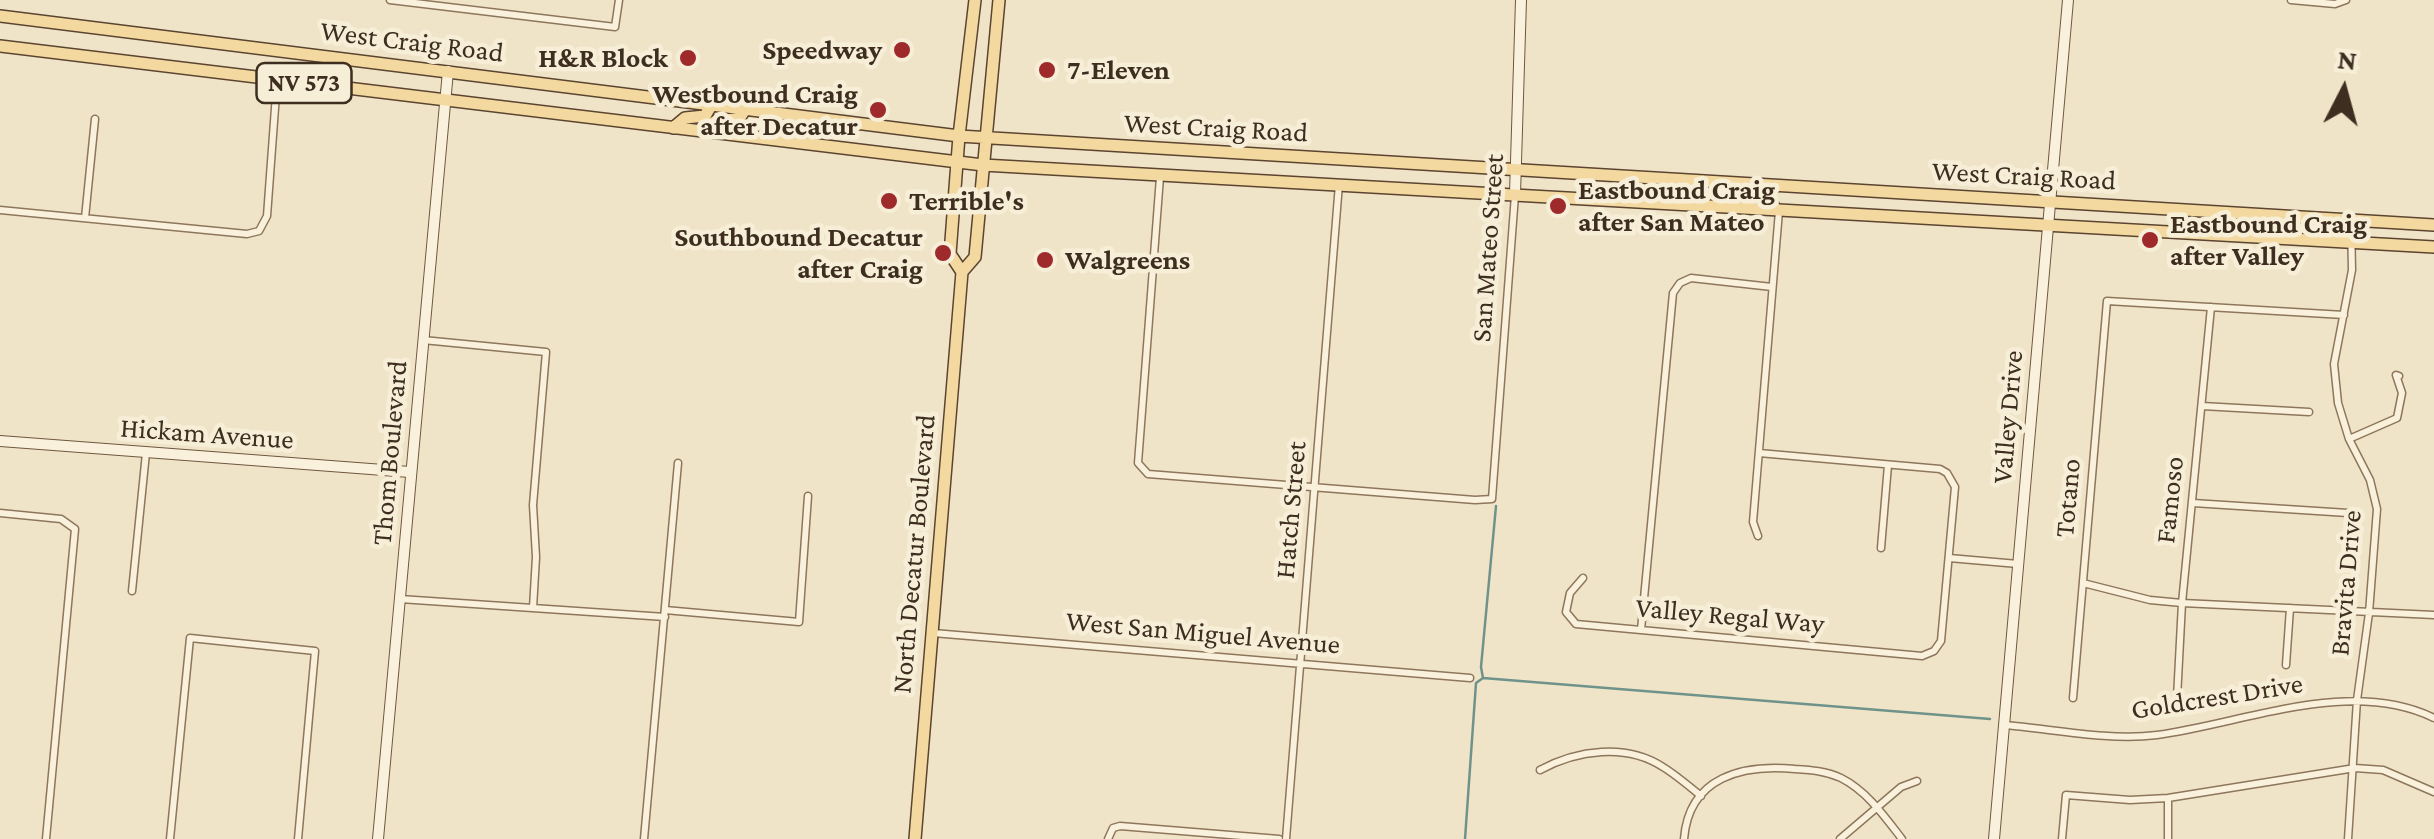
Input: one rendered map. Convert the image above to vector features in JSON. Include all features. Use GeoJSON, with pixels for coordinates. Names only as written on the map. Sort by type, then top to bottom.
{"type":"FeatureCollection","features":[{"type":"Feature","properties":{"kind":"main road","name":"North Decatur Boulevard"},"geometry":{"type":"LineString","coordinates":[[962,272],[950,254],[956,162],[975,0]]}},
{"type":"Feature","properties":{"kind":"main road","name":"North Decatur Boulevard"},"geometry":{"type":"LineString","coordinates":[[915,839],[962,272],[975,257],[999,0]]}},
{"type":"Feature","properties":{"kind":"main road","name":"West Craig Road"},"geometry":{"type":"LineString","coordinates":[[0,16],[959,136],[2434,225]]}},
{"type":"Feature","properties":{"kind":"main road","name":"West Craig Road"},"geometry":{"type":"LineString","coordinates":[[0,46],[982,165],[2434,248]]}},
{"type":"Feature","properties":{"kind":"main road"},"geometry":{"type":"LineString","coordinates":[[673,128],[685,118],[705,116],[712,104]]}},
{"type":"Feature","properties":{"kind":"main road"},"geometry":{"type":"LineString","coordinates":[[706,132],[711,122],[719,118],[739,119],[746,108]]}},
{"type":"Feature","properties":{"kind":"main road"},"geometry":{"type":"LineString","coordinates":[[1232,179],[1234,154]]}},
{"type":"Feature","properties":{"kind":"street"},"geometry":{"type":"LineString","coordinates":[[390,0],[465,4],[615,28],[619,0]]}},
{"type":"Feature","properties":{"kind":"street","name":"San Mateo Street"},"geometry":{"type":"LineString","coordinates":[[1315,488],[1492,500],[1516,194],[1522,0]]}},
{"type":"Feature","properties":{"kind":"street","name":"Valley Drive"},"geometry":{"type":"LineString","coordinates":[[1994,839],[2068,0]]}},
{"type":"Feature","properties":{"kind":"street"},"geometry":{"type":"LineString","coordinates":[[2291,0],[2335,4],[2345,1]]}},
{"type":"Feature","properties":{"kind":"street","name":"Thom Boulevard"},"geometry":{"type":"LineString","coordinates":[[378,839],[448,71]]}},
{"type":"Feature","properties":{"kind":"street"},"geometry":{"type":"LineString","coordinates":[[0,210],[247,234],[259,231],[267,216],[277,80]]}},
{"type":"Feature","properties":{"kind":"street"},"geometry":{"type":"LineString","coordinates":[[85,218],[94,120]]}},
{"type":"Feature","properties":{"kind":"street"},"geometry":{"type":"LineString","coordinates":[[1160,176],[1138,463],[1148,474],[1315,488]]}},
{"type":"Feature","properties":{"kind":"street","name":"Hatch Street"},"geometry":{"type":"LineString","coordinates":[[1283,839],[1340,184]]}},
{"type":"Feature","properties":{"kind":"street"},"geometry":{"type":"LineString","coordinates":[[1758,536],[1753,522],[1779,211],[1766,186]]}},
{"type":"Feature","properties":{"kind":"street","name":"Bravita Drive"},"geometry":{"type":"LineString","coordinates":[[2348,839],[2357,700],[2378,509],[2370,480],[2349,439],[2338,402],[2334,364],[2352,270],[2351,220]]}},
{"type":"Feature","properties":{"kind":"street"},"geometry":{"type":"LineString","coordinates":[[1641,630],[1673,294],[1680,283],[1691,278],[1772,287]]}},
{"type":"Feature","properties":{"kind":"street","name":"Totano"},"geometry":{"type":"LineString","coordinates":[[2073,698],[2107,301],[2211,306]]}},
{"type":"Feature","properties":{"kind":"street"},"geometry":{"type":"LineString","coordinates":[[2211,306],[2344,315]]}},
{"type":"Feature","properties":{"kind":"street","name":"Famoso"},"geometry":{"type":"LineString","coordinates":[[2177,698],[2182,603],[2211,306]]}},
{"type":"Feature","properties":{"kind":"street"},"geometry":{"type":"LineString","coordinates":[[423,340],[546,352],[533,506],[533,608]]}},
{"type":"Feature","properties":{"kind":"street"},"geometry":{"type":"LineString","coordinates":[[2349,439],[2397,418],[2402,393],[2396,375],[2399,376]]}},
{"type":"Feature","properties":{"kind":"street"},"geometry":{"type":"LineString","coordinates":[[2202,406],[2309,412]]}},
{"type":"Feature","properties":{"kind":"street","name":"Hickam Avenue"},"geometry":{"type":"LineString","coordinates":[[0,440],[410,472]]}},
{"type":"Feature","properties":{"kind":"street"},"geometry":{"type":"LineString","coordinates":[[132,591],[146,453]]}},
{"type":"Feature","properties":{"kind":"street"},"geometry":{"type":"LineString","coordinates":[[1758,453],[1940,469],[1955,488],[1949,558],[2018,564]]}},
{"type":"Feature","properties":{"kind":"street"},"geometry":{"type":"LineString","coordinates":[[644,839],[678,463]]}},
{"type":"Feature","properties":{"kind":"street"},"geometry":{"type":"LineString","coordinates":[[1881,548],[1888,465]]}},
{"type":"Feature","properties":{"kind":"street"},"geometry":{"type":"LineString","coordinates":[[400,598],[799,622],[808,496]]}},
{"type":"Feature","properties":{"kind":"street"},"geometry":{"type":"LineString","coordinates":[[2193,503],[2348,513]]}},
{"type":"Feature","properties":{"kind":"street"},"geometry":{"type":"LineString","coordinates":[[0,514],[61,519],[76,530],[46,839]]}},
{"type":"Feature","properties":{"kind":"street","name":"Valley Regal Way"},"geometry":{"type":"LineString","coordinates":[[1583,578],[1570,594],[1566,612],[1571,621],[1922,656],[1934,651],[1940,641],[1949,558]]}},
{"type":"Feature","properties":{"kind":"street"},"geometry":{"type":"LineString","coordinates":[[2083,583],[2150,600],[2182,603],[2434,614]]}},
{"type":"Feature","properties":{"kind":"street"},"geometry":{"type":"LineString","coordinates":[[2286,664],[2290,608]]}},
{"type":"Feature","properties":{"kind":"street","name":"West San Miguel Avenue"},"geometry":{"type":"LineString","coordinates":[[932,633],[1470,678]]}},
{"type":"Feature","properties":{"kind":"street"},"geometry":{"type":"LineString","coordinates":[[170,839],[190,638],[315,651],[298,839]]}},
{"type":"Feature","properties":{"kind":"street","name":"Goldcrest Drive"},"geometry":{"type":"LineString","coordinates":[[2004,725],[2154,735],[2357,700],[2401,705],[2434,718]]}},
{"type":"Feature","properties":{"kind":"street"},"geometry":{"type":"LineString","coordinates":[[1540,770],[1580,754],[1634,755],[1661,765],[1701,796]]}},
{"type":"Feature","properties":{"kind":"street"},"geometry":{"type":"LineString","coordinates":[[1684,839],[1691,813],[1701,796],[1732,772],[1761,766],[1820,771],[1840,777],[1877,807],[1902,839]]}},
{"type":"Feature","properties":{"kind":"street"},"geometry":{"type":"LineString","coordinates":[[2062,839],[2066,795],[2130,800],[2168,798],[2355,768],[2383,770],[2434,792]]}},
{"type":"Feature","properties":{"kind":"street"},"geometry":{"type":"LineString","coordinates":[[1840,839],[1901,787],[1918,780]]}},
{"type":"Feature","properties":{"kind":"street"},"geometry":{"type":"LineString","coordinates":[[2168,798],[2168,839]]}},
{"type":"Feature","properties":{"kind":"street"},"geometry":{"type":"LineString","coordinates":[[1108,839],[1113,828],[1120,826],[1283,839]]}},
{"type":"Feature","properties":{"kind":"waterway"},"geometry":{"type":"LineString","coordinates":[[1465,839],[1476,683],[1483,678],[1496,506]]}},
{"type":"Feature","properties":{"kind":"waterway"},"geometry":{"type":"LineString","coordinates":[[1483,678],[1990,719]]}},
{"type":"Feature","properties":{"kind":"place","name":"Speedway"},"geometry":{"type":"Point","coordinates":[902,50]}},
{"type":"Feature","properties":{"kind":"place","name":"H&R Block"},"geometry":{"type":"Point","coordinates":[688,58]}},
{"type":"Feature","properties":{"kind":"place","name":"7-Eleven"},"geometry":{"type":"Point","coordinates":[1047,70]}},
{"type":"Feature","properties":{"kind":"place","name":"Westbound Craig after Decatur"},"geometry":{"type":"Point","coordinates":[878,110]}},
{"type":"Feature","properties":{"kind":"place","name":"Terrible's"},"geometry":{"type":"Point","coordinates":[889,201]}},
{"type":"Feature","properties":{"kind":"place","name":"Eastbound Craig after San Mateo"},"geometry":{"type":"Point","coordinates":[1558,206]}},
{"type":"Feature","properties":{"kind":"place","name":"Eastbound Craig after Valley"},"geometry":{"type":"Point","coordinates":[2150,240]}},
{"type":"Feature","properties":{"kind":"place","name":"Southbound Decatur after Craig"},"geometry":{"type":"Point","coordinates":[943,253]}},
{"type":"Feature","properties":{"kind":"place","name":"Walgreens"},"geometry":{"type":"Point","coordinates":[1045,260]}}]}
